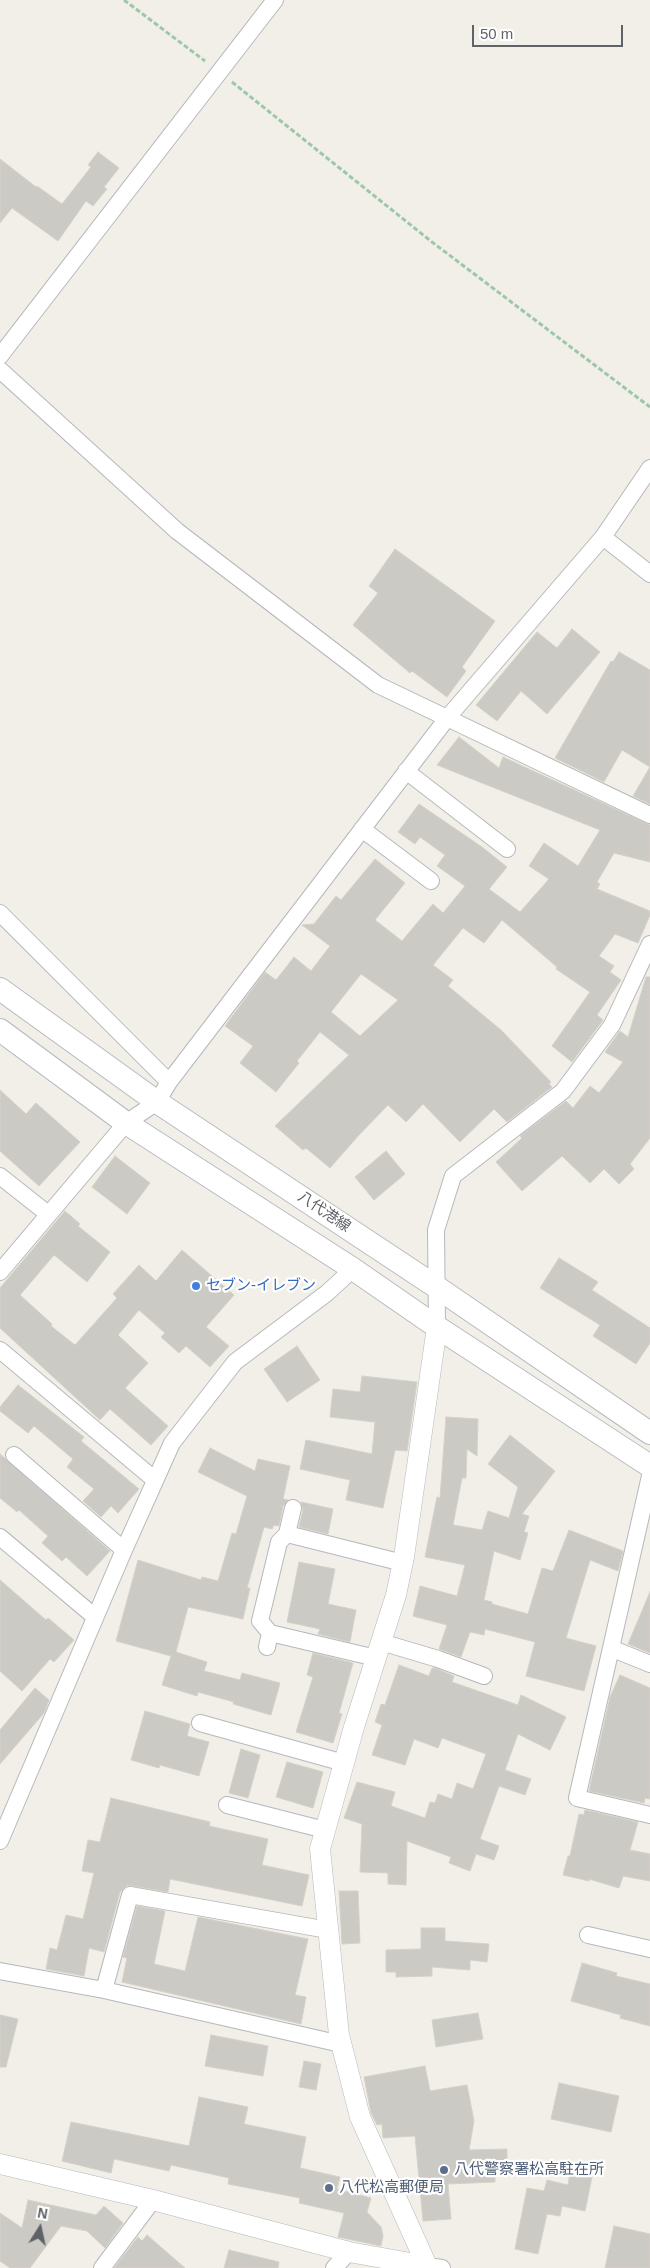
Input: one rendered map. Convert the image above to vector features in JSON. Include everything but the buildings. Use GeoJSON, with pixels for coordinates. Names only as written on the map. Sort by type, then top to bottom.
{"type":"FeatureCollection","features":[{"type":"Feature","properties":{"kind":"main road","name":"八代港線"},"geometry":{"type":"LineString","coordinates":[[0,989],[157,1102],[435,1286],[650,1433]]}},
{"type":"Feature","properties":{"kind":"main road","name":"八代港線"},"geometry":{"type":"LineString","coordinates":[[0,1030],[126,1123],[353,1269],[436,1327],[650,1466]]}},
{"type":"Feature","properties":{"kind":"street"},"geometry":{"type":"LineString","coordinates":[[0,356],[275,0]]}},
{"type":"Feature","properties":{"kind":"street"},"geometry":{"type":"LineString","coordinates":[[0,370],[184,537],[378,685],[650,815]]}},
{"type":"Feature","properties":{"kind":"street"},"geometry":{"type":"LineString","coordinates":[[0,1272],[126,1123],[157,1102],[169,1082],[406,771],[448,717],[603,537],[650,468]]}},
{"type":"Feature","properties":{"kind":"street"},"geometry":{"type":"LineString","coordinates":[[603,537],[650,574]]}},
{"type":"Feature","properties":{"kind":"street"},"geometry":{"type":"LineString","coordinates":[[406,771],[507,849]]}},
{"type":"Feature","properties":{"kind":"street"},"geometry":{"type":"LineString","coordinates":[[362,829],[432,881]]}},
{"type":"Feature","properties":{"kind":"street"},"geometry":{"type":"LineString","coordinates":[[0,913],[169,1082]]}},
{"type":"Feature","properties":{"kind":"street"},"geometry":{"type":"LineString","coordinates":[[432,2267],[360,2117],[341,2044],[320,1849],[344,1763],[396,1595],[403,1563],[436,1327],[436,1230],[453,1176],[563,1091],[612,1025],[650,944]]}},
{"type":"Feature","properties":{"kind":"street"},"geometry":{"type":"LineString","coordinates":[[0,1176],[48,1214]]}},
{"type":"Feature","properties":{"kind":"street"},"geometry":{"type":"LineString","coordinates":[[1,1835],[172,1443],[235,1362],[327,1293],[353,1269]]}},
{"type":"Feature","properties":{"kind":"street"},"geometry":{"type":"LineString","coordinates":[[0,1350],[155,1480]]}},
{"type":"Feature","properties":{"kind":"street"},"geometry":{"type":"LineString","coordinates":[[14,1455],[124,1550]]}},
{"type":"Feature","properties":{"kind":"street"},"geometry":{"type":"LineString","coordinates":[[650,1476],[577,1798],[650,1815]]}},
{"type":"Feature","properties":{"kind":"street"},"geometry":{"type":"LineString","coordinates":[[293,1508],[287,1534],[279,1542],[260,1621],[268,1640],[378,1650],[438,1659],[484,1676]]}},
{"type":"Feature","properties":{"kind":"street"},"geometry":{"type":"LineString","coordinates":[[287,1534],[403,1563]]}},
{"type":"Feature","properties":{"kind":"street"},"geometry":{"type":"LineString","coordinates":[[0,1537],[96,1617]]}},
{"type":"Feature","properties":{"kind":"street"},"geometry":{"type":"LineString","coordinates":[[612,1649],[650,1664]]}},
{"type":"Feature","properties":{"kind":"street"},"geometry":{"type":"LineString","coordinates":[[200,1723],[344,1763]]}},
{"type":"Feature","properties":{"kind":"street"},"geometry":{"type":"LineString","coordinates":[[227,1805],[325,1830]]}},
{"type":"Feature","properties":{"kind":"street"},"geometry":{"type":"LineString","coordinates":[[104,1990],[130,1895],[328,1930]]}},
{"type":"Feature","properties":{"kind":"street"},"geometry":{"type":"LineString","coordinates":[[588,1935],[650,1949]]}},
{"type":"Feature","properties":{"kind":"street"},"geometry":{"type":"LineString","coordinates":[[0,1970],[104,1990],[341,2044]]}},
{"type":"Feature","properties":{"kind":"street"},"geometry":{"type":"LineString","coordinates":[[0,2164],[153,2200],[349,2252],[432,2267]]}},
{"type":"Feature","properties":{"kind":"street"},"geometry":{"type":"LineString","coordinates":[[102,2268],[153,2200]]}},
{"type":"Feature","properties":{"kind":"street"},"geometry":{"type":"LineString","coordinates":[[334,2268],[349,2252]]}},
{"type":"Feature","properties":{"kind":"path"},"geometry":{"type":"LineString","coordinates":[[124,0],[219,72],[432,242],[650,407]]}},
{"type":"Feature","properties":{"kind":"place","name":"セブン-イレブン"},"geometry":{"type":"Point","coordinates":[196,1286]}},
{"type":"Feature","properties":{"kind":"place","name":"八代警察署松高駐在所"},"geometry":{"type":"Point","coordinates":[444,2170]}},
{"type":"Feature","properties":{"kind":"place","name":"八代松高郵便局"},"geometry":{"type":"Point","coordinates":[329,2188]}}]}
